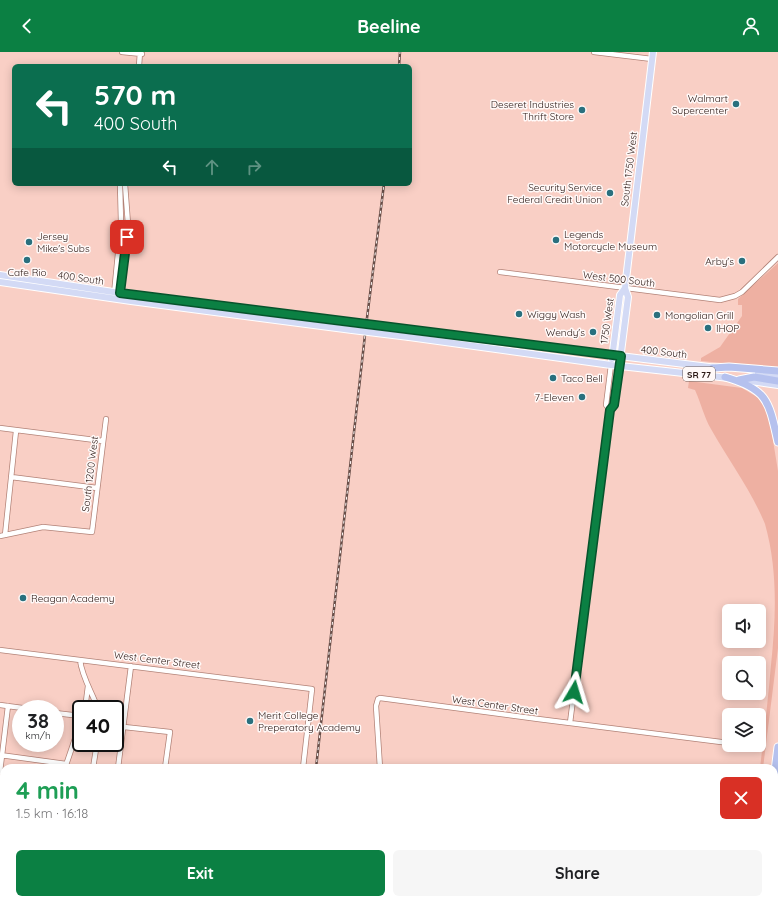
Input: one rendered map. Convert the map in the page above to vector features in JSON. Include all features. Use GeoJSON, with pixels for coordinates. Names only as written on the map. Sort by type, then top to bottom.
{"type":"FeatureCollection","features":[{"type":"Feature","properties":{"kind":"highway"},"geometry":{"type":"LineString","coordinates":[[713,368],[736,367],[778,371]]}},
{"type":"Feature","properties":{"kind":"highway"},"geometry":{"type":"LineString","coordinates":[[739,380],[754,377],[778,381]]}},
{"type":"Feature","properties":{"kind":"highway"},"geometry":{"type":"LineString","coordinates":[[725,378],[747,385],[763,396],[772,412],[778,442]]}},
{"type":"Feature","properties":{"kind":"highway"},"geometry":{"type":"LineString","coordinates":[[776,764],[778,747]]}},
{"type":"Feature","properties":{"kind":"main road","name":"South 1750 West"},"geometry":{"type":"LineString","coordinates":[[625,288],[652,55]]}},
{"type":"Feature","properties":{"kind":"main road","name":"400 South"},"geometry":{"type":"LineString","coordinates":[[0,275],[117,296],[352,330],[409,334],[621,356],[778,375]]}},
{"type":"Feature","properties":{"kind":"main road","name":"400 South"},"geometry":{"type":"LineString","coordinates":[[0,282],[352,323],[409,334],[554,357],[778,385]]}},
{"type":"Feature","properties":{"kind":"main road","name":"1750 West"},"geometry":{"type":"LineString","coordinates":[[611,365],[620,295],[625,288]]}},
{"type":"Feature","properties":{"kind":"main road","name":"1750 West"},"geometry":{"type":"LineString","coordinates":[[620,366],[628,297],[625,288]]}},
{"type":"Feature","properties":{"kind":"street"},"geometry":{"type":"LineString","coordinates":[[122,52],[141,53],[140,64]]}},
{"type":"Feature","properties":{"kind":"street"},"geometry":{"type":"LineString","coordinates":[[594,52],[652,55]]}},
{"type":"Feature","properties":{"kind":"street"},"geometry":{"type":"LineString","coordinates":[[117,296],[121,223],[120,186]]}},
{"type":"Feature","properties":{"kind":"street"},"geometry":{"type":"LineString","coordinates":[[117,296],[128,224],[125,186]]}},
{"type":"Feature","properties":{"kind":"street","name":"West 500 South"},"geometry":{"type":"LineString","coordinates":[[500,272],[720,300],[735,296],[756,279],[778,257]]}},
{"type":"Feature","properties":{"kind":"street","name":"1750 West"},"geometry":{"type":"LineString","coordinates":[[610,410],[606,405],[611,365]]}},
{"type":"Feature","properties":{"kind":"street","name":"1750 West"},"geometry":{"type":"LineString","coordinates":[[570,723],[610,410],[614,405],[620,366]]}},
{"type":"Feature","properties":{"kind":"street","name":"South 1200 West"},"geometry":{"type":"LineString","coordinates":[[2,536],[43,527],[92,532],[106,419]]}},
{"type":"Feature","properties":{"kind":"street"},"geometry":{"type":"LineString","coordinates":[[0,428],[103,441]]}},
{"type":"Feature","properties":{"kind":"street"},"geometry":{"type":"LineString","coordinates":[[2,536],[16,431]]}},
{"type":"Feature","properties":{"kind":"street"},"geometry":{"type":"LineString","coordinates":[[11,477],[97,488]]}},
{"type":"Feature","properties":{"kind":"street","name":"West Center Street"},"geometry":{"type":"LineString","coordinates":[[0,650],[312,689],[303,764]]}},
{"type":"Feature","properties":{"kind":"street"},"geometry":{"type":"LineString","coordinates":[[80,660],[81,672],[94,700]]}},
{"type":"Feature","properties":{"kind":"street"},"geometry":{"type":"LineString","coordinates":[[124,718],[131,666]]}},
{"type":"Feature","properties":{"kind":"street"},"geometry":{"type":"LineString","coordinates":[[86,700],[88,685]]}},
{"type":"Feature","properties":{"kind":"street","name":"West Center Street"},"geometry":{"type":"LineString","coordinates":[[380,764],[376,706],[378,699],[384,698],[722,742]]}},
{"type":"Feature","properties":{"kind":"street"},"geometry":{"type":"LineString","coordinates":[[0,705],[12,707]]}},
{"type":"Feature","properties":{"kind":"street"},"geometry":{"type":"LineString","coordinates":[[8,706],[1,755],[54,764]]}},
{"type":"Feature","properties":{"kind":"street"},"geometry":{"type":"LineString","coordinates":[[124,726],[170,732],[166,764]]}},
{"type":"Feature","properties":{"kind":"street"},"geometry":{"type":"LineString","coordinates":[[67,764],[72,748]]}},
{"type":"Feature","properties":{"kind":"street"},"geometry":{"type":"LineString","coordinates":[[94,764],[96,752]]}},
{"type":"Feature","properties":{"kind":"street"},"geometry":{"type":"LineString","coordinates":[[118,764],[120,752]]}},
{"type":"Feature","properties":{"kind":"shaded area"},"geometry":{"type":"Polygon","coordinates":[[[778,263],[778,368],[701,361],[701,358],[720,347],[742,316],[742,305],[738,305],[738,299],[778,263]]]}},
{"type":"Feature","properties":{"kind":"shaded area"},"geometry":{"type":"Polygon","coordinates":[[[689,381],[742,388],[757,397],[758,396],[768,410],[778,471],[778,648],[766,744],[766,714],[775,611],[774,576],[769,541],[765,524],[759,511],[747,487],[718,441],[704,415],[695,390],[688,388],[689,381]]]}},
{"type":"Feature","properties":{"kind":"shaded area"},"geometry":{"type":"Polygon","coordinates":[[[762,752],[765,752],[764,764],[760,764],[762,752]]]}},
{"type":"Feature","properties":{"kind":"railway"},"geometry":{"type":"LineString","coordinates":[[399,64],[400,52]]}},
{"type":"Feature","properties":{"kind":"railway"},"geometry":{"type":"LineString","coordinates":[[316,764],[366,326],[384,186]]}},
{"type":"Feature","properties":{"kind":"place","name":"Walmart Supercenter"},"geometry":{"type":"Point","coordinates":[736,104]}},
{"type":"Feature","properties":{"kind":"place","name":"Deseret Industries Thrift Store"},"geometry":{"type":"Point","coordinates":[582,110]}},
{"type":"Feature","properties":{"kind":"place","name":"Security Service Federal Credit Union"},"geometry":{"type":"Point","coordinates":[610,193]}},
{"type":"Feature","properties":{"kind":"place","name":"Legends Motorcycle Museum"},"geometry":{"type":"Point","coordinates":[556,240]}},
{"type":"Feature","properties":{"kind":"place","name":"Jersey Mike's Subs"},"geometry":{"type":"Point","coordinates":[29,242]}},
{"type":"Feature","properties":{"kind":"place","name":"Cafe Rio"},"geometry":{"type":"Point","coordinates":[27,260]}},
{"type":"Feature","properties":{"kind":"place","name":"Arby's"},"geometry":{"type":"Point","coordinates":[742,261]}},
{"type":"Feature","properties":{"kind":"place","name":"Wiggy Wash"},"geometry":{"type":"Point","coordinates":[519,314]}},
{"type":"Feature","properties":{"kind":"place","name":"Mongolian Grill"},"geometry":{"type":"Point","coordinates":[657,315]}},
{"type":"Feature","properties":{"kind":"place","name":"IHOP"},"geometry":{"type":"Point","coordinates":[708,328]}},
{"type":"Feature","properties":{"kind":"place","name":"Wendy's"},"geometry":{"type":"Point","coordinates":[593,332]}},
{"type":"Feature","properties":{"kind":"place","name":"Taco Bell"},"geometry":{"type":"Point","coordinates":[553,378]}},
{"type":"Feature","properties":{"kind":"place","name":"7-Eleven"},"geometry":{"type":"Point","coordinates":[582,397]}},
{"type":"Feature","properties":{"kind":"place","name":"Reagan Academy"},"geometry":{"type":"Point","coordinates":[23,598]}},
{"type":"Feature","properties":{"kind":"place","name":"Merit College Preperatory Academy"},"geometry":{"type":"Point","coordinates":[250,721]}},
{"type":"Feature","properties":{"kind":"route"},"geometry":{"type":"LineString","coordinates":[[127,237],[120,293],[562,350],[621,356],[614,405],[610,410],[574,692]]}}]}
